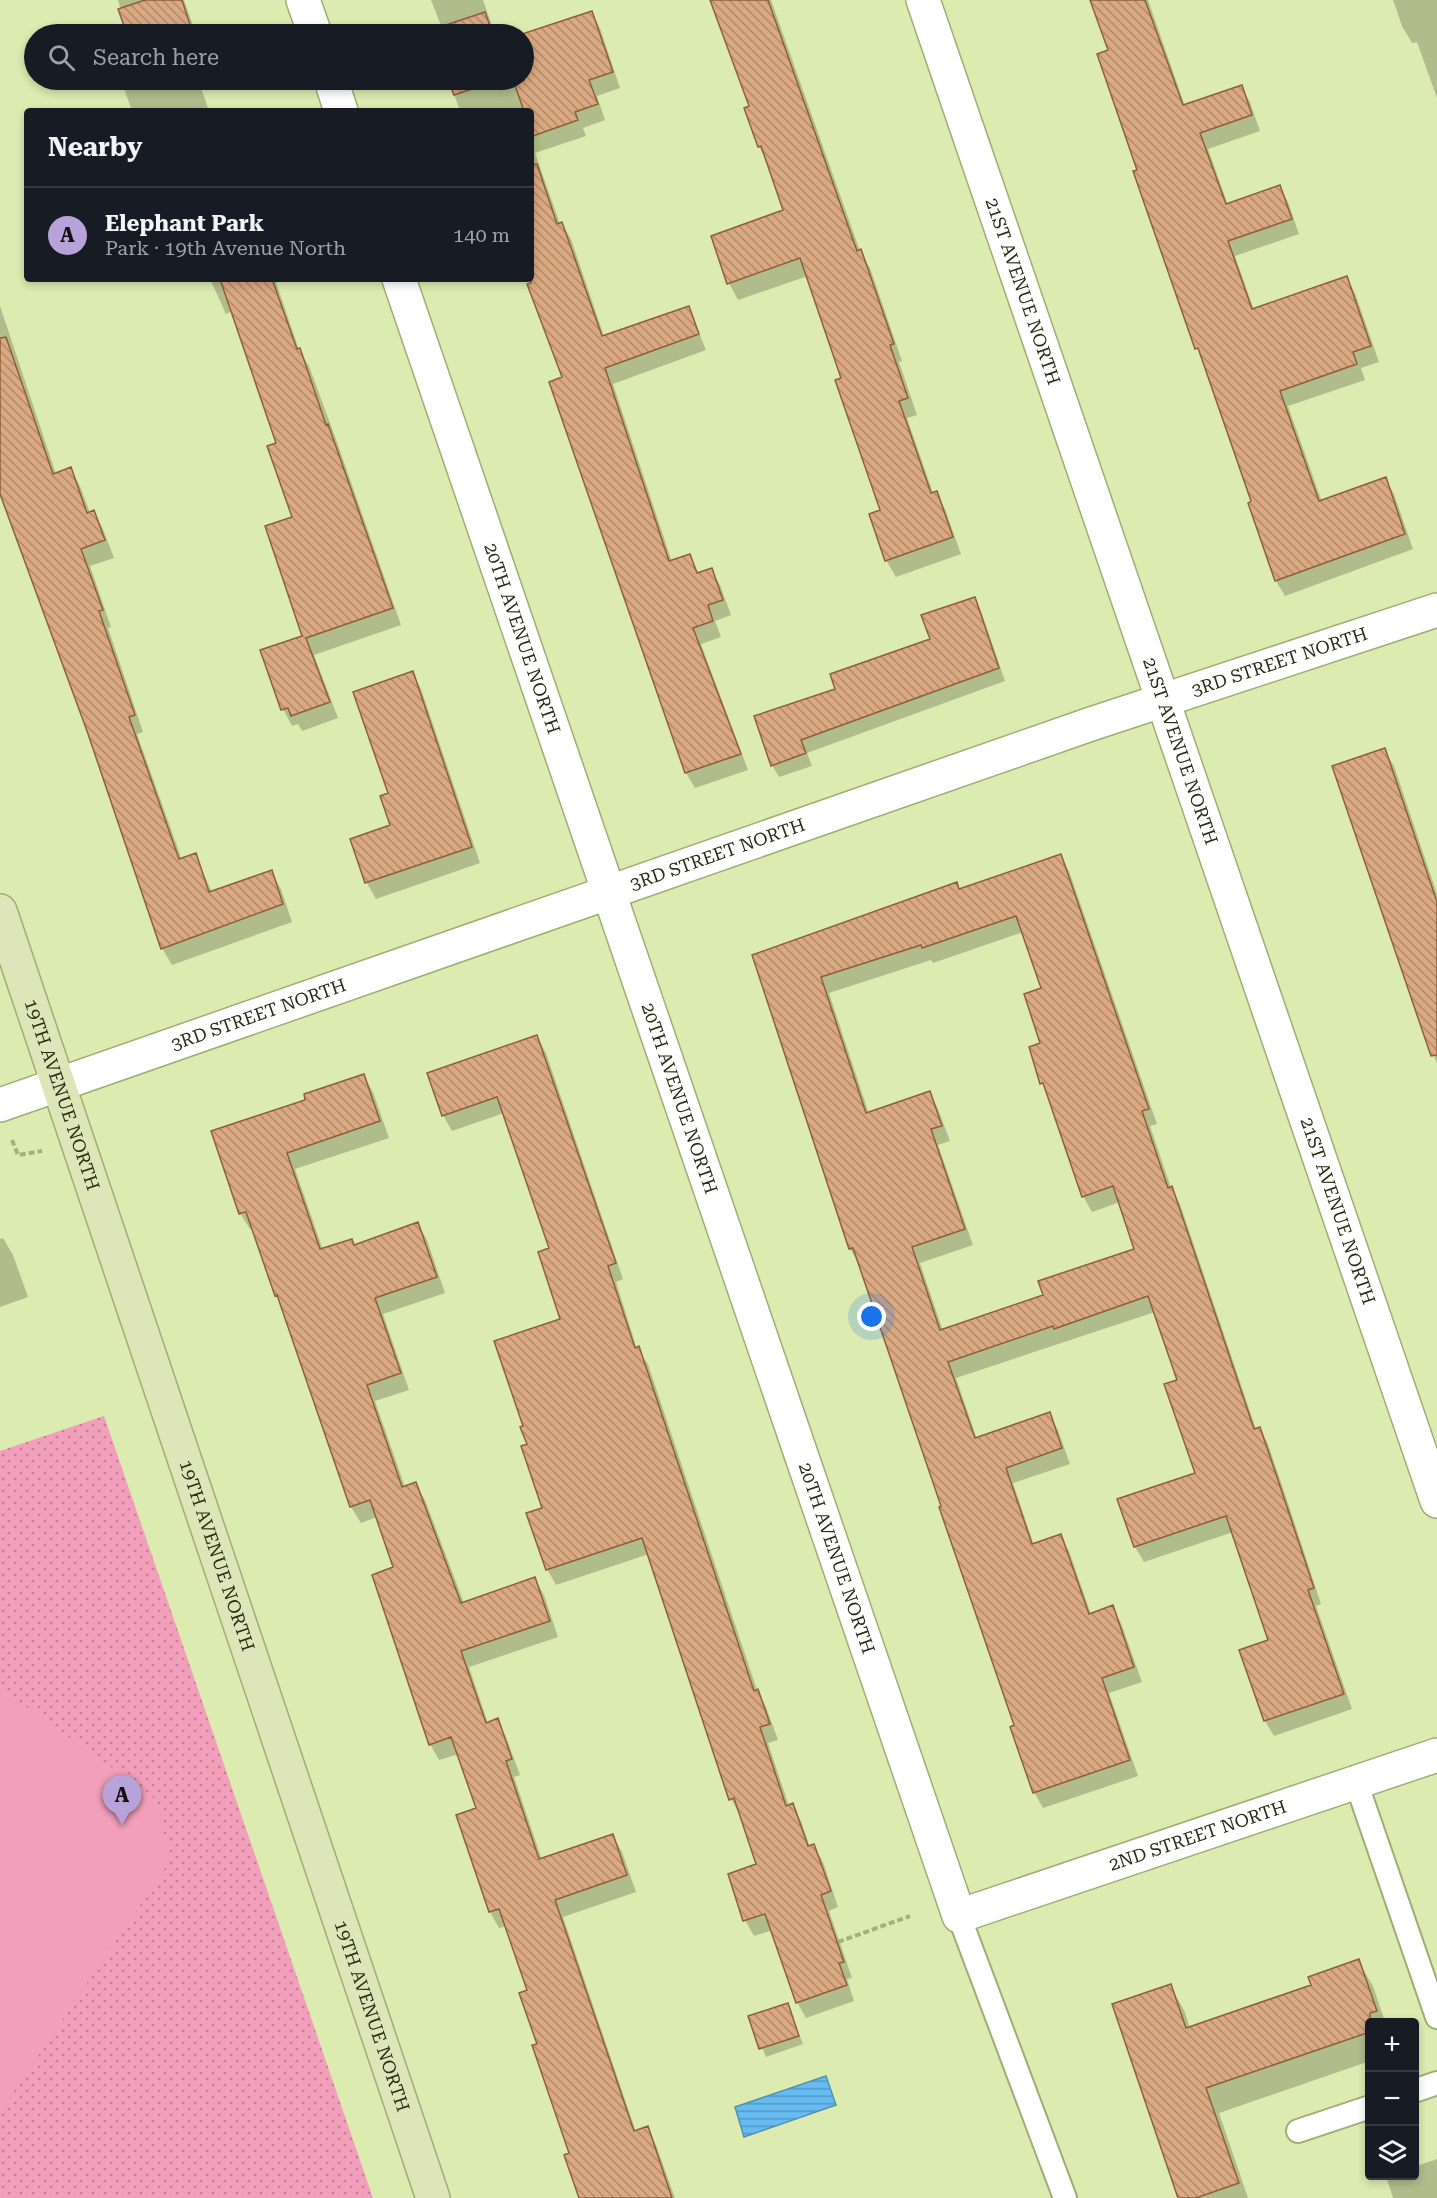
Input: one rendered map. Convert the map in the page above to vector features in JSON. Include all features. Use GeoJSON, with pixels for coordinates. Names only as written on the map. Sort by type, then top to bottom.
{"type":"FeatureCollection","features":[{"type":"Feature","properties":{"kind":"street"},"geometry":{"type":"LineString","coordinates":[[303,0],[311,24]]}},
{"type":"Feature","properties":{"kind":"street","name":"21ST AVENUE NORTH"},"geometry":{"type":"LineString","coordinates":[[923,0],[1437,1501]]}},
{"type":"Feature","properties":{"kind":"street"},"geometry":{"type":"LineString","coordinates":[[334,90],[340,108]]}},
{"type":"Feature","properties":{"kind":"street","name":"20TH AVENUE NORTH"},"geometry":{"type":"LineString","coordinates":[[400,282],[958,1916]]}},
{"type":"Feature","properties":{"kind":"street","name":"3RD STREET NORTH"},"geometry":{"type":"LineString","coordinates":[[0,1105],[1162,700],[1437,610]]}},
{"type":"Feature","properties":{"kind":"street","name":"19TH AVENUE NORTH"},"geometry":{"type":"LineString","coordinates":[[0,911],[433,2198]]}},
{"type":"Feature","properties":{"kind":"street","name":"2ND STREET NORTH"},"geometry":{"type":"LineString","coordinates":[[958,1916],[1437,1755]]}},
{"type":"Feature","properties":{"kind":"lane"},"geometry":{"type":"LineString","coordinates":[[1356,1782],[1437,2017]]}},
{"type":"Feature","properties":{"kind":"lane"},"geometry":{"type":"LineString","coordinates":[[958,1916],[1065,2198]]}},
{"type":"Feature","properties":{"kind":"lane"},"geometry":{"type":"LineString","coordinates":[[1419,2089],[1437,2083]]}},
{"type":"Feature","properties":{"kind":"lane"},"geometry":{"type":"LineString","coordinates":[[1298,2131],[1365,2109]]}},
{"type":"Feature","properties":{"kind":"path"},"geometry":{"type":"LineString","coordinates":[[838,1942],[910,1916]]}},
{"type":"Feature","properties":{"kind":"shaded area"},"geometry":{"type":"Polygon","coordinates":[[[104,1416],[373,2198],[0,2198],[0,1451],[104,1416]]]}},
{"type":"Feature","properties":{"kind":"shaded area"},"geometry":{"type":"Polygon","coordinates":[[[0,1688],[157,1800],[170,1861],[0,2112],[0,1688]]]}},
{"type":"Feature","properties":{"kind":"water"},"geometry":{"type":"Polygon","coordinates":[[[826,2076],[836,2105],[744,2137],[735,2107],[826,2076]]]}},
{"type":"Feature","properties":{"kind":"building"},"geometry":{"type":"Polygon","coordinates":[[[145,0],[182,0],[190,24],[123,24],[118,9],[145,0]]]}},
{"type":"Feature","properties":{"kind":"building"},"geometry":{"type":"Polygon","coordinates":[[[710,0],[768,0],[857,251],[861,249],[894,344],[890,345],[908,398],[899,401],[931,493],[937,491],[953,537],[885,561],[869,514],[880,510],[835,380],[841,378],[800,258],[727,284],[711,236],[783,210],[761,146],[758,147],[744,108],[749,106],[710,0]]]}},
{"type":"Feature","properties":{"kind":"building"},"geometry":{"type":"Polygon","coordinates":[[[1090,0],[1145,0],[1183,105],[1242,85],[1252,115],[1200,133],[1226,204],[1280,185],[1292,219],[1228,241],[1252,309],[1347,276],[1371,346],[1353,352],[1357,364],[1280,391],[1319,501],[1386,477],[1405,534],[1275,581],[1248,503],[1251,501],[1133,171],[1137,170],[1097,54],[1108,50],[1090,0]]]}},
{"type":"Feature","properties":{"kind":"building"},"geometry":{"type":"Polygon","coordinates":[[[592,11],[613,72],[589,80],[598,104],[575,112],[578,120],[534,136],[534,108],[523,108],[517,90],[534,90],[534,30],[592,11]]]}},
{"type":"Feature","properties":{"kind":"building"},"geometry":{"type":"Polygon","coordinates":[[[485,12],[489,24],[449,24],[485,12]]]}},
{"type":"Feature","properties":{"kind":"building"},"geometry":{"type":"Polygon","coordinates":[[[452,90],[469,90],[454,95],[452,90]]]}},
{"type":"Feature","properties":{"kind":"building"},"geometry":{"type":"Polygon","coordinates":[[[534,164],[537,164],[557,224],[562,222],[602,336],[689,306],[699,334],[605,368],[669,561],[690,554],[697,573],[712,568],[723,600],[708,605],[713,621],[693,628],[741,754],[685,773],[549,382],[562,377],[527,284],[534,282],[534,164]]]}},
{"type":"Feature","properties":{"kind":"building"},"geometry":{"type":"Polygon","coordinates":[[[221,282],[273,282],[297,349],[300,348],[326,425],[328,424],[393,608],[306,638],[330,702],[291,716],[288,708],[281,710],[260,650],[302,636],[265,526],[292,517],[267,446],[276,443],[221,282]]]}},
{"type":"Feature","properties":{"kind":"building"},"geometry":{"type":"Polygon","coordinates":[[[6,337],[53,474],[71,467],[87,513],[94,510],[105,540],[81,549],[103,610],[99,611],[135,715],[129,717],[179,859],[196,853],[209,892],[272,870],[283,904],[161,949],[87,731],[0,494],[0,338],[6,337]]]}},
{"type":"Feature","properties":{"kind":"building"},"geometry":{"type":"Polygon","coordinates":[[[975,597],[999,668],[801,740],[806,753],[771,766],[754,716],[835,689],[830,674],[930,639],[921,615],[975,597]]]}},
{"type":"Feature","properties":{"kind":"building"},"geometry":{"type":"Polygon","coordinates":[[[413,671],[472,847],[365,883],[350,839],[390,825],[380,796],[388,793],[353,692],[413,671]]]}},
{"type":"Feature","properties":{"kind":"building"},"geometry":{"type":"Polygon","coordinates":[[[1385,748],[1437,902],[1437,1055],[1431,1056],[1332,766],[1385,748]]]}},
{"type":"Feature","properties":{"kind":"building"},"geometry":{"type":"Polygon","coordinates":[[[1061,854],[1149,1109],[1142,1111],[1168,1188],[1172,1186],[1254,1429],[1260,1427],[1279,1483],[1314,1588],[1308,1590],[1344,1694],[1264,1721],[1239,1650],[1268,1640],[1226,1516],[1134,1547],[1117,1499],[1195,1473],[1164,1384],[1177,1380],[1148,1296],[1054,1329],[1053,1326],[948,1362],[975,1438],[1050,1412],[1062,1448],[1006,1468],[1032,1544],[1061,1534],[1089,1614],[1113,1605],[1134,1667],[1102,1678],[1130,1760],[1033,1793],[1010,1727],[1014,1725],[939,1507],[941,1506],[853,1248],[849,1249],[752,955],[957,882],[959,889],[1061,854]],[[1016,916],[922,948],[921,945],[821,977],[866,1113],[930,1091],[942,1126],[931,1129],[965,1229],[912,1247],[940,1330],[1043,1295],[1038,1281],[1134,1249],[1113,1186],[1082,1197],[1043,1083],[1040,1084],[1029,1047],[1040,1043],[1024,994],[1041,988],[1016,916]]]}},
{"type":"Feature","properties":{"kind":"building"},"geometry":{"type":"Polygon","coordinates":[[[537,1035],[616,1263],[608,1266],[635,1348],[639,1346],[754,1691],[758,1689],[770,1724],[760,1727],[786,1806],[793,1803],[808,1846],[814,1844],[831,1891],[821,1895],[844,1962],[839,1963],[847,1985],[796,2003],[765,1914],[743,1921],[728,1874],[756,1864],[734,1798],[729,1800],[642,1538],[546,1570],[526,1513],[542,1508],[521,1446],[527,1444],[520,1427],[523,1426],[494,1341],[560,1319],[538,1252],[549,1248],[497,1097],[442,1116],[427,1073],[537,1035]]]}},
{"type":"Feature","properties":{"kind":"building"},"geometry":{"type":"Polygon","coordinates":[[[364,1074],[380,1121],[287,1153],[320,1249],[352,1239],[354,1245],[418,1222],[437,1277],[375,1298],[401,1373],[367,1385],[402,1487],[416,1482],[461,1603],[535,1577],[550,1621],[461,1651],[486,1723],[498,1718],[512,1759],[506,1761],[539,1859],[613,1834],[627,1875],[555,1900],[634,2131],[648,2126],[672,2198],[579,2198],[564,2155],[569,2153],[532,2045],[537,2044],[519,1993],[527,1990],[499,1909],[489,1912],[456,1815],[476,1808],[451,1737],[429,1745],[372,1575],[393,1567],[370,1500],[350,1507],[277,1295],[275,1296],[246,1212],[239,1214],[211,1131],[305,1100],[304,1094],[364,1074]]]}},
{"type":"Feature","properties":{"kind":"building"},"geometry":{"type":"Polygon","coordinates":[[[1359,1959],[1377,2011],[1370,2013],[1370,2018],[1365,2018],[1365,2034],[1206,2088],[1239,2183],[1196,2198],[1178,2198],[1112,2004],[1171,1984],[1186,2028],[1311,1985],[1308,1977],[1359,1959]]]}},
{"type":"Feature","properties":{"kind":"building"},"geometry":{"type":"Polygon","coordinates":[[[788,2003],[799,2036],[759,2049],[748,2016],[788,2003]]]}},
{"type":"Feature","properties":{"kind":"place","name":"Elephant Park"},"geometry":{"type":"Point","coordinates":[122,1825]}}]}
